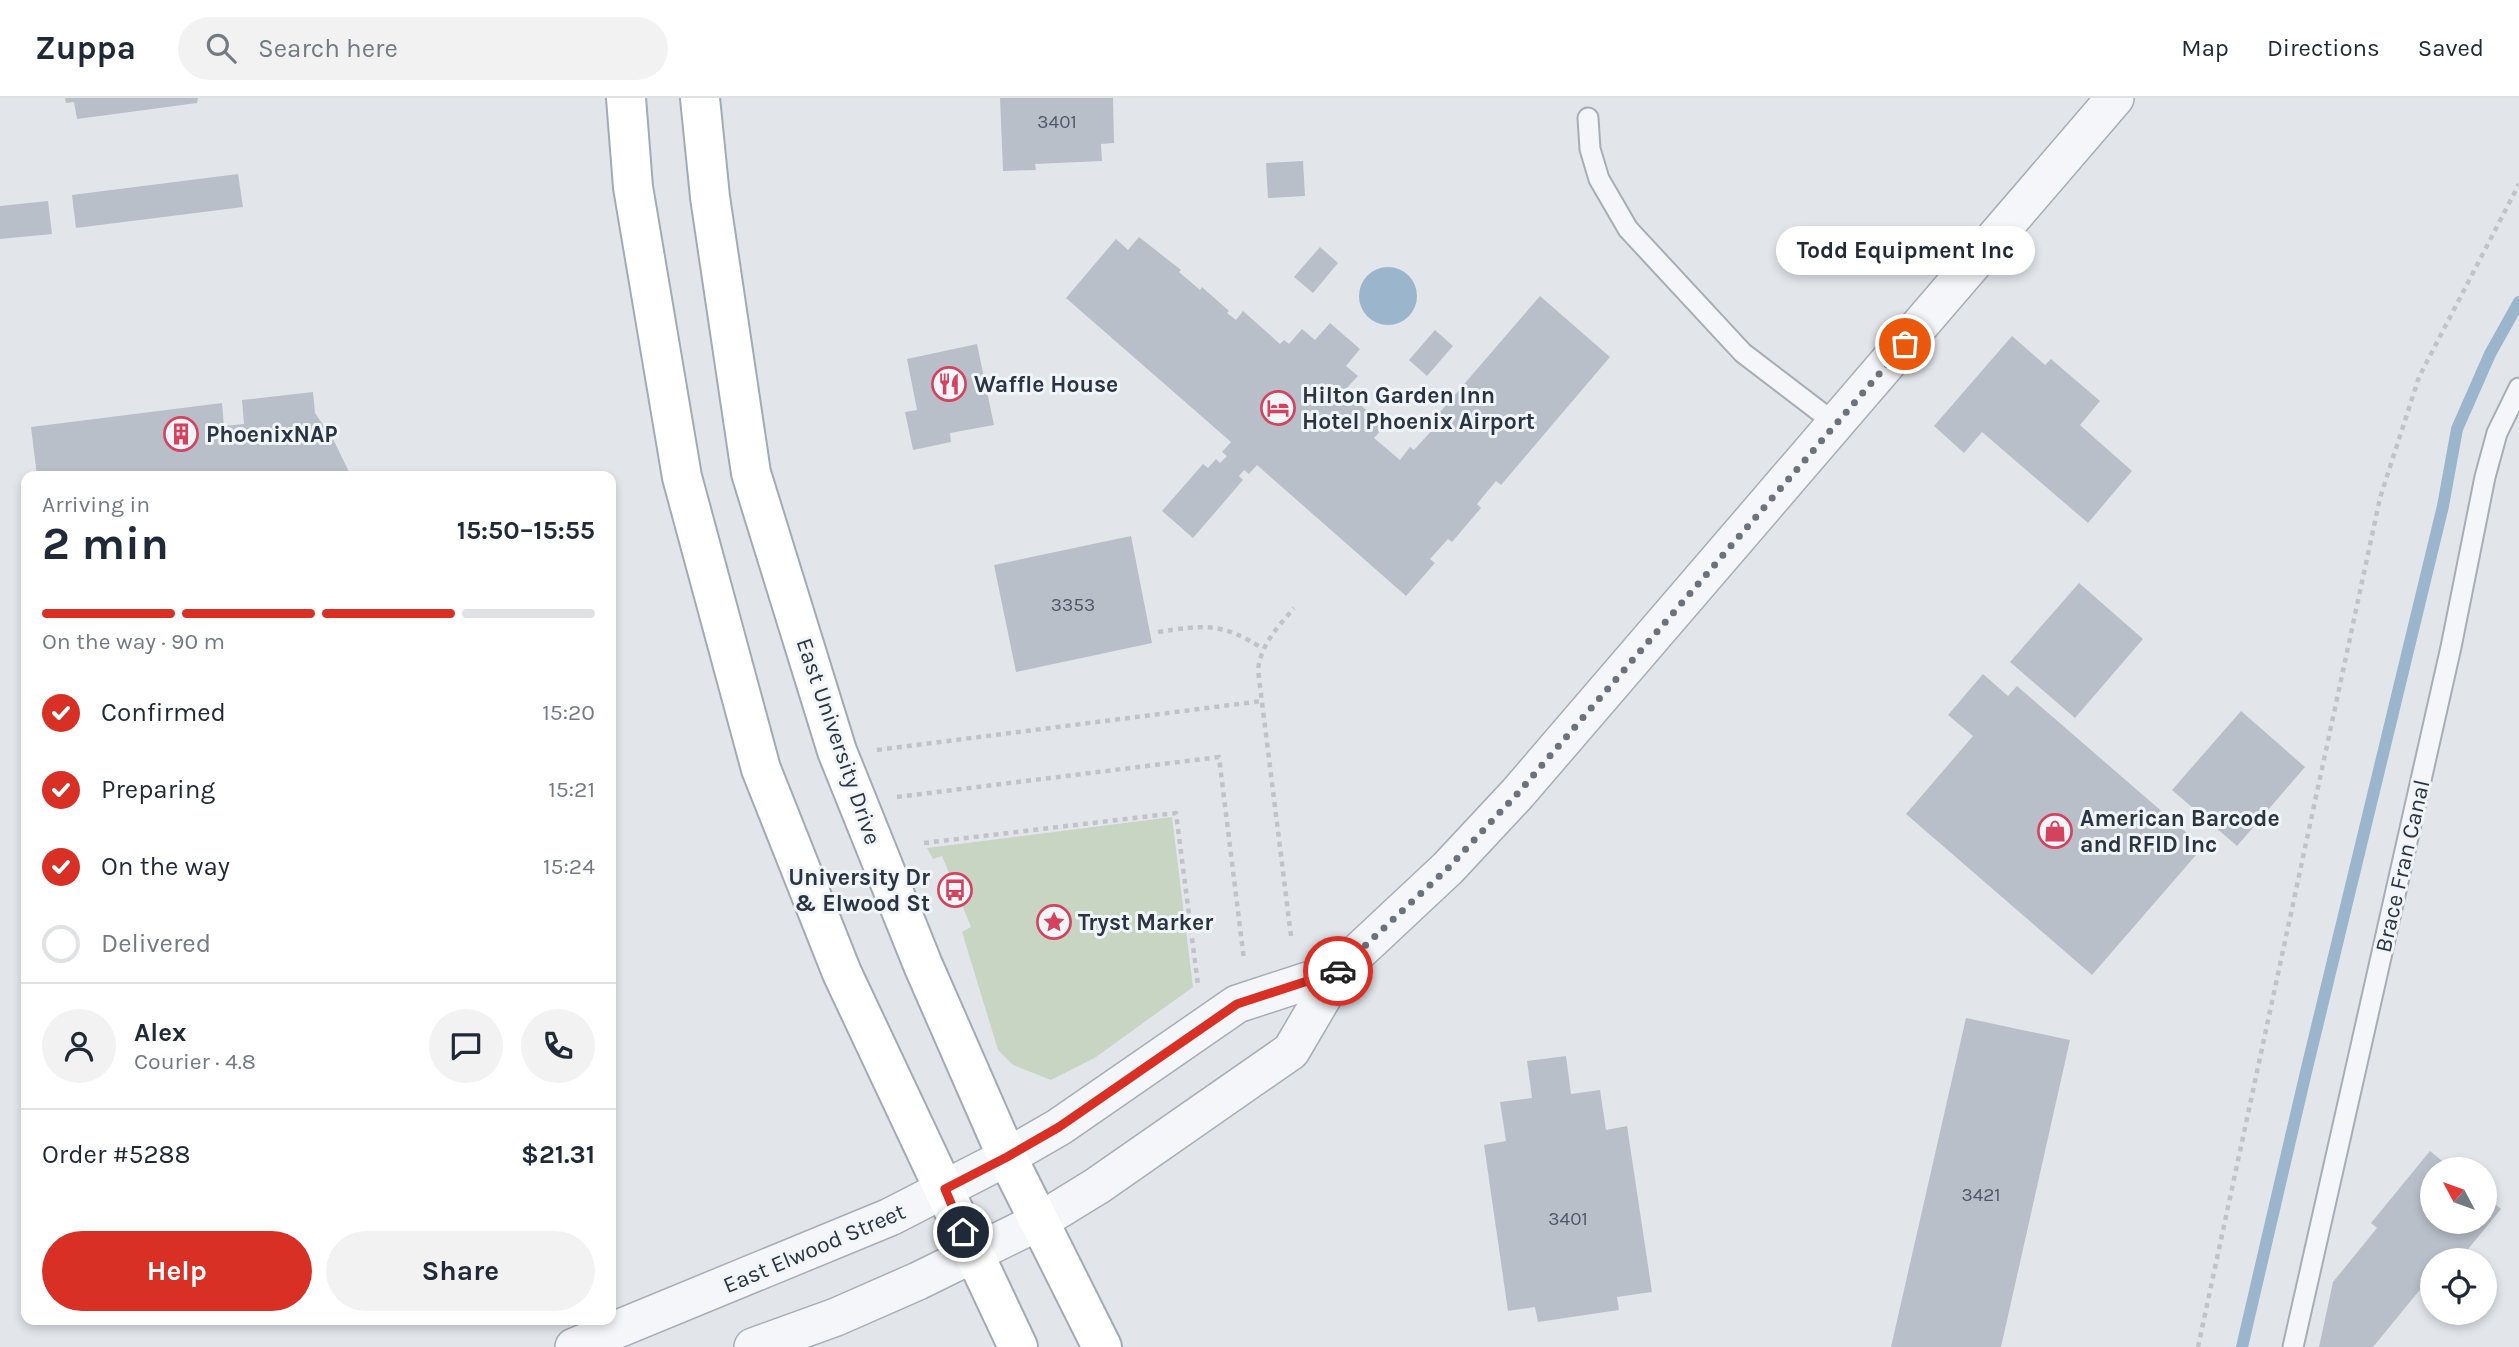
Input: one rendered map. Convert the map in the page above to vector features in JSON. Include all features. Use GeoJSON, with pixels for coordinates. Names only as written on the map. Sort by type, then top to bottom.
{"type":"FeatureCollection","features":[{"type":"Feature","properties":{"kind":"main road"},"geometry":{"type":"LineString","coordinates":[[626,98],[632,187],[682,477],[761,769],[842,973],[1018,1347]]}},
{"type":"Feature","properties":{"kind":"main road","name":"East University Drive"},"geometry":{"type":"LineString","coordinates":[[701,98],[710,197],[751,473],[837,751],[923,965],[1007,1157],[1102,1347]]}},
{"type":"Feature","properties":{"kind":"street","name":"East Elwood Street"},"geometry":{"type":"LineString","coordinates":[[753,1347],[836,1317],[918,1281],[1040,1221],[1097,1186],[1291,1051],[1338,971],[1448,868],[1518,793],[2115,98]]}},
{"type":"Feature","properties":{"kind":"street","name":"East Elwood Street"},"geometry":{"type":"LineString","coordinates":[[574,1347],[890,1217],[1059,1127],[1237,1004],[1338,971]]}},
{"type":"Feature","properties":{"kind":"lane"},"geometry":{"type":"LineString","coordinates":[[1588,118],[1590,149],[1599,179],[1628,229],[1744,353],[1836,424]]}},
{"type":"Feature","properties":{"kind":"lane","name":"Brace Fran Canal"},"geometry":{"type":"LineString","coordinates":[[2292,1347],[2448,660],[2485,477],[2497,433],[2519,388]]}},
{"type":"Feature","properties":{"kind":"path"},"geometry":{"type":"LineString","coordinates":[[2198,1347],[2380,498],[2419,377],[2519,184]]}},
{"type":"Feature","properties":{"kind":"path"},"geometry":{"type":"LineString","coordinates":[[1291,936],[1258,670],[1268,639],[1294,608]]}},
{"type":"Feature","properties":{"kind":"path"},"geometry":{"type":"LineString","coordinates":[[1158,632],[1211,627],[1241,634],[1263,649]]}},
{"type":"Feature","properties":{"kind":"path"},"geometry":{"type":"LineString","coordinates":[[867,751],[1262,701]]}},
{"type":"Feature","properties":{"kind":"path"},"geometry":{"type":"LineString","coordinates":[[893,798],[1219,757],[1244,960]]}},
{"type":"Feature","properties":{"kind":"path"},"geometry":{"type":"LineString","coordinates":[[924,843],[1176,813],[1199,989]]}},
{"type":"Feature","properties":{"kind":"green space"},"geometry":{"type":"Polygon","coordinates":[[[1172,817],[1193,987],[1096,1057],[1051,1080],[1013,1065],[998,1050],[962,932],[971,927],[942,856],[933,859],[927,848],[1172,817]]]}},
{"type":"Feature","properties":{"kind":"water"},"geometry":{"type":"Polygon","coordinates":[[[1388,267],[1404,272],[1412,280],[1417,296],[1412,312],[1404,320],[1388,325],[1372,320],[1364,312],[1359,296],[1364,280],[1372,272],[1388,267]]]}},
{"type":"Feature","properties":{"kind":"building"},"geometry":{"type":"Polygon","coordinates":[[[65,98],[198,98],[197,103],[77,119],[74,102],[66,103],[65,98]]]}},
{"type":"Feature","properties":{"kind":"building"},"geometry":{"type":"Polygon","coordinates":[[[1000,98],[1113,98],[1114,143],[1101,144],[1102,161],[1035,164],[1036,170],[1003,171],[1000,98]]]}},
{"type":"Feature","properties":{"kind":"building"},"geometry":{"type":"Polygon","coordinates":[[[1303,161],[1305,196],[1268,198],[1266,163],[1303,161]]]}},
{"type":"Feature","properties":{"kind":"building"},"geometry":{"type":"Polygon","coordinates":[[[238,174],[243,207],[76,228],[72,195],[238,174]]]}},
{"type":"Feature","properties":{"kind":"building"},"geometry":{"type":"Polygon","coordinates":[[[48,201],[52,234],[0,239],[0,206],[48,201]]]}},
{"type":"Feature","properties":{"kind":"building","name":"Hilton Garden Inn Hotel Phoenix Airport"},"geometry":{"type":"Polygon","coordinates":[[[1139,237],[1181,270],[1179,272],[1200,290],[1202,287],[1236,320],[1243,311],[1280,344],[1284,340],[1289,344],[1302,329],[1315,340],[1330,323],[1360,349],[1346,366],[1358,376],[1344,391],[1385,426],[1374,438],[1400,460],[1410,447],[1414,450],[1433,429],[1428,426],[1540,296],[1610,357],[1501,485],[1496,481],[1477,504],[1481,508],[1452,542],[1448,539],[1430,559],[1435,563],[1406,596],[1257,465],[1249,474],[1244,470],[1239,476],[1243,480],[1193,538],[1162,511],[1203,464],[1208,468],[1216,459],[1220,463],[1227,456],[1222,452],[1231,442],[1066,298],[1116,239],[1128,250],[1139,237]]]}},
{"type":"Feature","properties":{"kind":"building"},"geometry":{"type":"Polygon","coordinates":[[[1320,247],[1338,263],[1313,293],[1294,277],[1320,247]]]}},
{"type":"Feature","properties":{"kind":"building"},"geometry":{"type":"Polygon","coordinates":[[[1435,330],[1453,346],[1427,376],[1409,360],[1435,330]]]}},
{"type":"Feature","properties":{"kind":"building"},"geometry":{"type":"Polygon","coordinates":[[[2012,336],[2045,365],[2051,359],[2100,401],[2080,425],[2132,471],[2088,523],[1982,432],[1964,453],[1934,426],[2012,336]]]}},
{"type":"Feature","properties":{"kind":"building","name":"Waffle House"},"geometry":{"type":"Polygon","coordinates":[[[977,344],[994,425],[950,433],[951,442],[913,450],[905,412],[917,410],[907,359],[977,344]]]}},
{"type":"Feature","properties":{"kind":"building","name":"PhoenixNAP"},"geometry":{"type":"Polygon","coordinates":[[[313,392],[315,413],[334,441],[349,471],[36,471],[31,427],[222,403],[224,426],[244,424],[242,400],[313,392]]]}},
{"type":"Feature","properties":{"kind":"building"},"geometry":{"type":"Polygon","coordinates":[[[1131,536],[1152,643],[1016,672],[994,565],[1131,536]]]}},
{"type":"Feature","properties":{"kind":"building"},"geometry":{"type":"Polygon","coordinates":[[[2079,583],[2143,639],[2075,718],[2010,662],[2079,583]]]}},
{"type":"Feature","properties":{"kind":"building","name":"American Barcode and RFID Inc"},"geometry":{"type":"Polygon","coordinates":[[[1983,674],[2008,696],[2017,686],[2203,847],[2092,975],[1906,814],[1973,736],[1948,715],[1983,674]]]}},
{"type":"Feature","properties":{"kind":"building"},"geometry":{"type":"Polygon","coordinates":[[[2241,711],[2305,767],[2237,846],[2172,790],[2241,711]]]}},
{"type":"Feature","properties":{"kind":"building"},"geometry":{"type":"Polygon","coordinates":[[[1966,1018],[2070,1040],[2001,1347],[1891,1347],[1966,1018]]]}},
{"type":"Feature","properties":{"kind":"building"},"geometry":{"type":"Polygon","coordinates":[[[1566,1056],[1571,1094],[1600,1090],[1606,1130],[1627,1126],[1652,1292],[1617,1297],[1619,1310],[1538,1322],[1535,1307],[1508,1311],[1484,1145],[1506,1141],[1500,1102],[1532,1098],[1527,1061],[1566,1056]]]}},
{"type":"Feature","properties":{"kind":"building"},"geometry":{"type":"Polygon","coordinates":[[[2430,1151],[2437,1157],[2425,1157],[2430,1151]]]}},
{"type":"Feature","properties":{"kind":"building"},"geometry":{"type":"Polygon","coordinates":[[[2420,1163],[2420,1234],[2480,1234],[2469,1248],[2420,1248],[2420,1290],[2373,1347],[2319,1347],[2333,1282],[2377,1228],[2371,1223],[2420,1163]]]}},
{"type":"Feature","properties":{"kind":"waterway"},"geometry":{"type":"LineString","coordinates":[[2242,1347],[2443,506],[2457,429],[2490,354],[2519,302]]}},
{"type":"Feature","properties":{"kind":"way so far"},"geometry":{"type":"LineString","coordinates":[[1338,971],[1448,868],[1518,793],[1905,344]]}},
{"type":"Feature","properties":{"kind":"place","name":"Todd Equipment Inc"},"geometry":{"type":"Point","coordinates":[1905,344]}},
{"type":"Feature","properties":{"kind":"place","name":"Waffle House"},"geometry":{"type":"Point","coordinates":[949,384]}},
{"type":"Feature","properties":{"kind":"place","name":"Hilton Garden Inn Hotel Phoenix Airport"},"geometry":{"type":"Point","coordinates":[1278,408]}},
{"type":"Feature","properties":{"kind":"place","name":"PhoenixNAP"},"geometry":{"type":"Point","coordinates":[181,434]}},
{"type":"Feature","properties":{"kind":"place","name":"American Barcode and RFID Inc"},"geometry":{"type":"Point","coordinates":[2055,831]}},
{"type":"Feature","properties":{"kind":"place","name":"University Dr & Elwood St"},"geometry":{"type":"Point","coordinates":[955,890]}},
{"type":"Feature","properties":{"kind":"place","name":"Tryst Marker"},"geometry":{"type":"Point","coordinates":[1054,922]}},
{"type":"Feature","properties":{"kind":"route"},"geometry":{"type":"LineString","coordinates":[[963,1232],[945,1189],[1059,1127],[1237,1004],[1338,971]]}}]}
